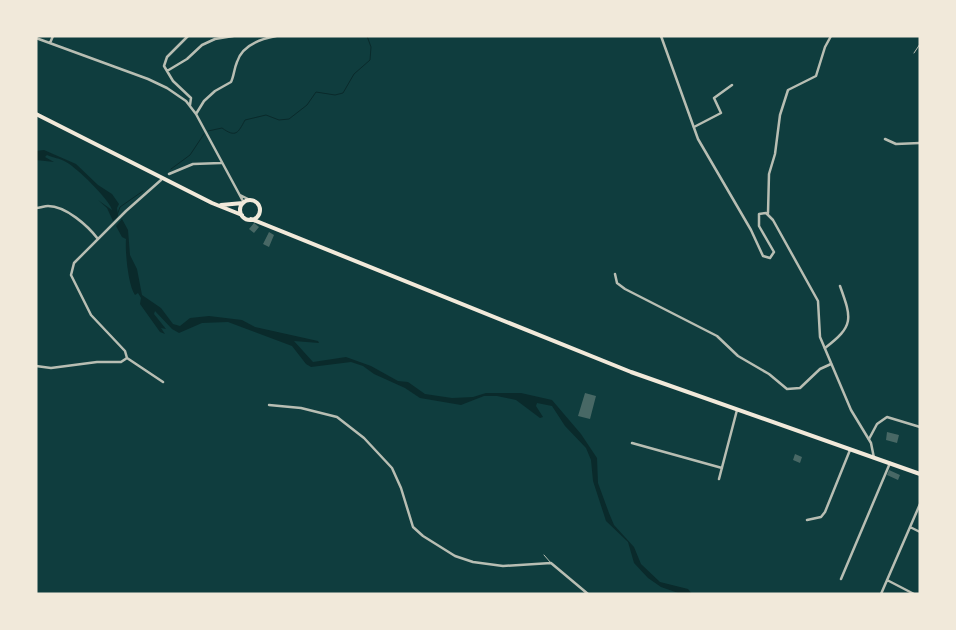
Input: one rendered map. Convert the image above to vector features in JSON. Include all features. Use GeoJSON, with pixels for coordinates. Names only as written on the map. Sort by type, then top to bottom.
{"type":"FeatureCollection","features":[{"type":"Feature","properties":{"kind":"main road"},"geometry":{"type":"LineString","coordinates":[[36,114],[212,203],[251,220],[608,364],[920,474]]}},
{"type":"Feature","properties":{"kind":"main road"},"geometry":{"type":"LineString","coordinates":[[212,203],[229,206],[250,200],[258,204],[267,225]]}},
{"type":"Feature","properties":{"kind":"main road"},"geometry":{"type":"LineString","coordinates":[[242,216],[240,209],[243,203]]}},
{"type":"Feature","properties":{"kind":"main road"},"geometry":{"type":"LineString","coordinates":[[251,220],[256,218],[260,212]]}},
{"type":"Feature","properties":{"kind":"street"},"geometry":{"type":"LineString","coordinates":[[50,43],[52,36]]}},
{"type":"Feature","properties":{"kind":"street"},"geometry":{"type":"LineString","coordinates":[[188,36],[166,60],[164,66],[166,71],[191,98],[190,105]]}},
{"type":"Feature","properties":{"kind":"street"},"geometry":{"type":"LineString","coordinates":[[166,71],[187,59],[202,45],[215,39],[232,36]]}},
{"type":"Feature","properties":{"kind":"street"},"geometry":{"type":"LineString","coordinates":[[197,115],[204,100],[231,82],[238,58],[245,50],[263,38],[276,36]]}},
{"type":"Feature","properties":{"kind":"street"},"geometry":{"type":"LineString","coordinates":[[661,36],[694,127],[708,158],[751,230],[763,256],[768,259],[772,257],[774,248],[759,226],[758,219],[761,213],[768,213]]}},
{"type":"Feature","properties":{"kind":"street"},"geometry":{"type":"LineString","coordinates":[[831,36],[825,47],[816,76],[788,90],[780,115],[769,174],[768,213],[818,301],[819,330],[825,348],[851,410],[869,439],[874,458]]}},
{"type":"Feature","properties":{"kind":"street"},"geometry":{"type":"LineString","coordinates":[[36,38],[158,83],[190,105],[243,203]]}},
{"type":"Feature","properties":{"kind":"street"},"geometry":{"type":"LineString","coordinates":[[694,127],[720,113],[714,98],[732,85]]}},
{"type":"Feature","properties":{"kind":"street"},"geometry":{"type":"LineString","coordinates":[[886,140],[896,144],[920,143]]}},
{"type":"Feature","properties":{"kind":"street"},"geometry":{"type":"LineString","coordinates":[[168,174],[192,164],[221,163]]}},
{"type":"Feature","properties":{"kind":"street"},"geometry":{"type":"LineString","coordinates":[[161,180],[126,211],[74,263],[71,271],[72,280],[91,315],[125,351],[127,358],[163,382]]}},
{"type":"Feature","properties":{"kind":"street"},"geometry":{"type":"LineString","coordinates":[[238,194],[250,200]]}},
{"type":"Feature","properties":{"kind":"street"},"geometry":{"type":"LineString","coordinates":[[36,208],[49,206],[65,212],[88,227],[99,239]]}},
{"type":"Feature","properties":{"kind":"street"},"geometry":{"type":"LineString","coordinates":[[615,274],[617,283],[625,289],[717,336],[738,356],[769,374],[787,389],[800,388],[820,369],[832,364]]}},
{"type":"Feature","properties":{"kind":"street"},"geometry":{"type":"LineString","coordinates":[[825,348],[842,334],[849,322],[849,311],[840,286]]}},
{"type":"Feature","properties":{"kind":"street"},"geometry":{"type":"LineString","coordinates":[[36,366],[51,368],[97,362],[121,362],[127,358]]}},
{"type":"Feature","properties":{"kind":"street"},"geometry":{"type":"LineString","coordinates":[[270,406],[300,408],[329,414],[350,426],[376,449],[392,468],[401,488],[409,520],[423,536],[455,556],[473,562],[503,566],[551,563],[588,594]]}},
{"type":"Feature","properties":{"kind":"street"},"geometry":{"type":"LineString","coordinates":[[720,479],[737,410]]}},
{"type":"Feature","properties":{"kind":"street"},"geometry":{"type":"LineString","coordinates":[[869,439],[877,424],[888,417],[920,427]]}},
{"type":"Feature","properties":{"kind":"street"},"geometry":{"type":"LineString","coordinates":[[632,443],[722,468]]}},
{"type":"Feature","properties":{"kind":"street"},"geometry":{"type":"LineString","coordinates":[[807,520],[821,517],[825,512],[850,450]]}},
{"type":"Feature","properties":{"kind":"street"},"geometry":{"type":"LineString","coordinates":[[841,579],[890,463]]}},
{"type":"Feature","properties":{"kind":"street"},"geometry":{"type":"LineString","coordinates":[[881,594],[920,504]]}},
{"type":"Feature","properties":{"kind":"street"},"geometry":{"type":"LineString","coordinates":[[910,527],[920,532]]}},
{"type":"Feature","properties":{"kind":"street"},"geometry":{"type":"LineString","coordinates":[[887,580],[914,594]]}},
{"type":"Feature","properties":{"kind":"lane"},"geometry":{"type":"LineString","coordinates":[[914,52],[920,44]]}},
{"type":"Feature","properties":{"kind":"lane"},"geometry":{"type":"LineString","coordinates":[[544,555],[551,563]]}},
{"type":"Feature","properties":{"kind":"water"},"geometry":{"type":"Polygon","coordinates":[[[44,150],[76,164],[98,185],[112,194],[119,204],[117,208],[118,216],[113,221],[107,208],[98,200],[112,210],[110,205],[92,184],[71,165],[47,155],[45,157],[54,162],[36,160],[36,151],[44,150]]]}},
{"type":"Feature","properties":{"kind":"water"},"geometry":{"type":"Polygon","coordinates":[[[122,219],[128,230],[130,255],[137,269],[142,295],[161,308],[173,324],[180,326],[190,318],[209,316],[242,320],[255,327],[318,341],[319,343],[294,341],[313,362],[346,357],[371,366],[398,381],[408,382],[425,394],[452,398],[473,397],[486,393],[521,393],[552,400],[581,434],[597,458],[598,483],[609,513],[614,525],[634,547],[641,564],[660,582],[688,589],[692,594],[681,594],[661,587],[648,578],[634,563],[628,542],[606,521],[593,481],[591,460],[586,448],[565,426],[552,406],[537,403],[536,406],[543,417],[540,418],[516,400],[497,396],[484,396],[461,405],[420,398],[405,388],[374,374],[363,366],[351,362],[311,367],[306,364],[292,346],[228,322],[202,323],[179,333],[172,329],[155,311],[154,314],[166,329],[161,328],[165,334],[160,332],[140,304],[141,298],[138,293],[135,295],[130,284],[126,239],[122,237],[116,226],[122,219]]]}},
{"type":"Feature","properties":{"kind":"building"},"geometry":{"type":"Polygon","coordinates":[[[254,223],[259,227],[254,233],[249,229],[254,223]]]}},
{"type":"Feature","properties":{"kind":"building"},"geometry":{"type":"Polygon","coordinates":[[[269,232],[274,235],[269,247],[263,244],[269,232]]]}},
{"type":"Feature","properties":{"kind":"building"},"geometry":{"type":"Polygon","coordinates":[[[585,393],[596,396],[590,419],[578,416],[585,393]]]}},
{"type":"Feature","properties":{"kind":"building"},"geometry":{"type":"Polygon","coordinates":[[[887,432],[899,435],[897,443],[886,440],[887,432]]]}},
{"type":"Feature","properties":{"kind":"building"},"geometry":{"type":"Polygon","coordinates":[[[795,454],[802,457],[800,463],[793,460],[795,454]]]}},
{"type":"Feature","properties":{"kind":"building"},"geometry":{"type":"Polygon","coordinates":[[[889,470],[900,475],[898,480],[887,475],[889,470]]]}},
{"type":"Feature","properties":{"kind":"waterway"},"geometry":{"type":"LineString","coordinates":[[208,131],[222,128],[231,133],[236,133],[245,120],[266,115],[279,120],[289,119],[307,105],[316,92],[335,95],[343,93],[354,74],[370,60],[371,47],[367,36]]}},
{"type":"Feature","properties":{"kind":"waterway"},"geometry":{"type":"LineString","coordinates":[[171,169],[190,155],[204,134]]}},
{"type":"Feature","properties":{"kind":"waterway"},"geometry":{"type":"LineString","coordinates":[[116,218],[120,207],[143,191]]}}]}
